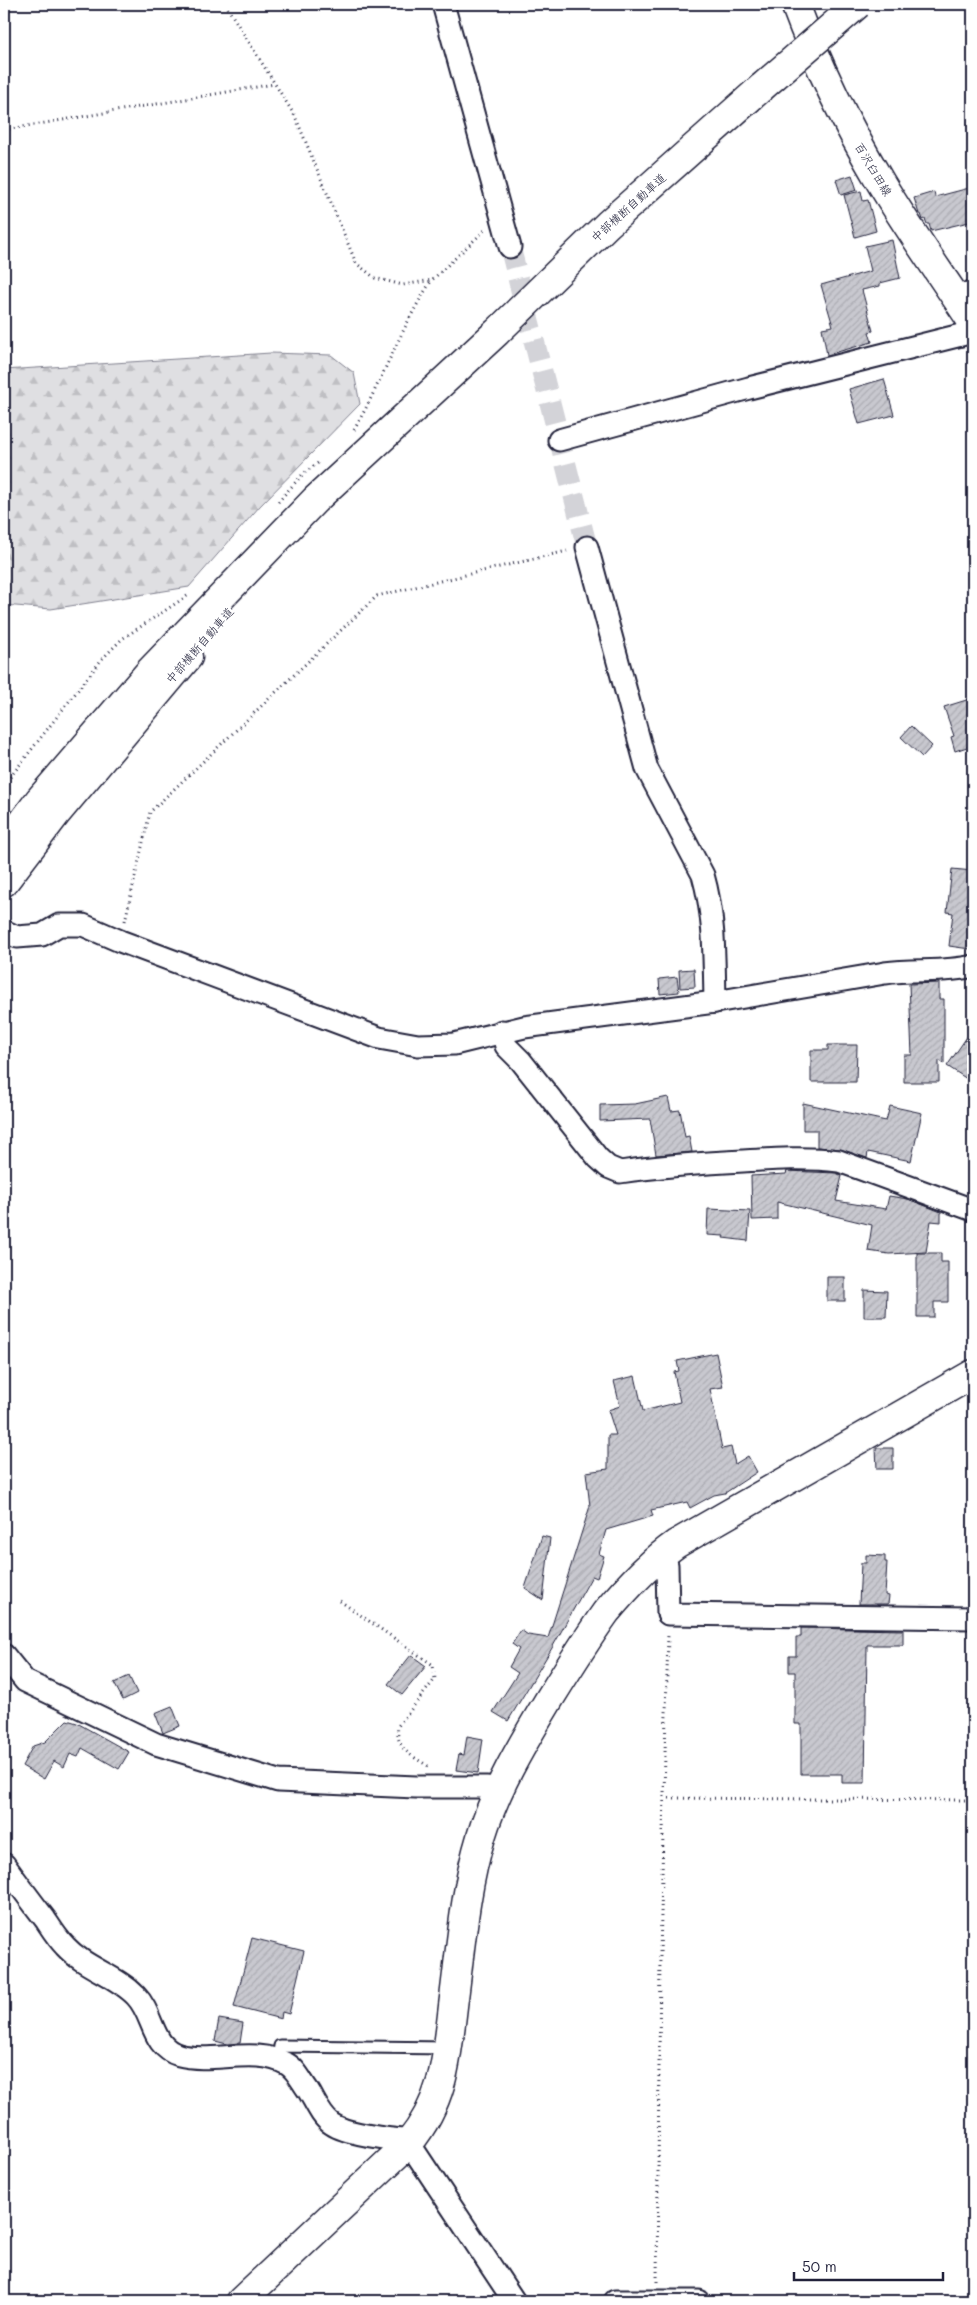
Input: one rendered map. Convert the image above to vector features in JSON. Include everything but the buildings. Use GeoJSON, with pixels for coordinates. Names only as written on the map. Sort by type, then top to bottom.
{"type":"FeatureCollection","features":[{"type":"Feature","properties":{"kind":"main road","name":"百沢臼田線"},"geometry":{"type":"LineString","coordinates":[[795,4],[816,56],[856,139],[881,184],[966,296],[973,323]]}},
{"type":"Feature","properties":{"kind":"main road","name":"中部横断自動車道"},"geometry":{"type":"LineString","coordinates":[[4,846],[40,799],[150,671],[315,500],[497,332],[608,224],[858,4]]}},
{"type":"Feature","properties":{"kind":"main road","name":"中部横断自動車道"},"geometry":{"type":"LineString","coordinates":[[4,882],[56,814],[166,683],[404,416]]}},
{"type":"Feature","properties":{"kind":"main road"},"geometry":{"type":"LineString","coordinates":[[241,2301],[409,2143],[430,2114],[440,2090],[448,2048],[469,1890],[481,1837],[499,1790],[520,1748],[588,1637],[622,1592],[663,1553],[724,1516],[973,1374]]}},
{"type":"Feature","properties":{"kind":"street"},"geometry":{"type":"LineString","coordinates":[[443,4],[510,247]]}},
{"type":"Feature","properties":{"kind":"street"},"geometry":{"type":"LineString","coordinates":[[559,440],[750,388],[973,332]]}},
{"type":"Feature","properties":{"kind":"street"},"geometry":{"type":"LineString","coordinates":[[586,547],[647,769],[703,875],[714,933],[715,1002]]}},
{"type":"Feature","properties":{"kind":"street"},"geometry":{"type":"LineString","coordinates":[[4,931],[17,937],[42,935],[59,925],[83,925],[120,941],[379,1038],[418,1045],[454,1044],[502,1032],[715,1002],[904,970],[953,969],[973,966]]}},
{"type":"Feature","properties":{"kind":"street"},"geometry":{"type":"LineString","coordinates":[[502,1032],[506,1046],[528,1069],[598,1158],[608,1167],[620,1172],[710,1163],[806,1158],[825,1159],[839,1161],[973,1210]]}},
{"type":"Feature","properties":{"kind":"street"},"geometry":{"type":"LineString","coordinates":[[663,1553],[667,1565],[668,1614],[973,1618]]}},
{"type":"Feature","properties":{"kind":"street"},"geometry":{"type":"LineString","coordinates":[[4,1656],[25,1681],[156,1744],[278,1780],[416,1788],[487,1787],[499,1790]]}},
{"type":"Feature","properties":{"kind":"street"},"geometry":{"type":"LineString","coordinates":[[4,1864],[65,1946],[81,1960],[123,1985],[137,1996],[148,2014],[154,2033],[164,2047],[178,2054],[193,2057],[262,2056],[278,2059],[290,2065],[324,2116],[332,2124],[344,2129],[409,2143],[514,2301]]}},
{"type":"Feature","properties":{"kind":"street"},"geometry":{"type":"LineString","coordinates":[[616,2301],[699,2301]]}},
{"type":"Feature","properties":{"kind":"lane"},"geometry":{"type":"LineString","coordinates":[[278,2059],[280,2046],[448,2048]]}},
{"type":"Feature","properties":{"kind":"path"},"geometry":{"type":"LineString","coordinates":[[225,4],[295,116],[356,264],[375,278],[403,286],[432,280]]}},
{"type":"Feature","properties":{"kind":"path"},"geometry":{"type":"LineString","coordinates":[[4,130],[274,84]]}},
{"type":"Feature","properties":{"kind":"path"},"geometry":{"type":"LineString","coordinates":[[353,433],[374,396],[419,300],[432,280],[501,215]]}},
{"type":"Feature","properties":{"kind":"path"},"geometry":{"type":"LineString","coordinates":[[276,506],[303,474],[325,457]]}},
{"type":"Feature","properties":{"kind":"path"},"geometry":{"type":"LineString","coordinates":[[120,941],[150,812],[377,596],[586,547]]}},
{"type":"Feature","properties":{"kind":"path"},"geometry":{"type":"LineString","coordinates":[[4,785],[102,659],[122,639],[163,610],[196,591]]}},
{"type":"Feature","properties":{"kind":"path"},"geometry":{"type":"LineString","coordinates":[[340,1601],[433,1665],[434,1679],[398,1726],[397,1734],[402,1750],[450,1780],[456,1787]]}},
{"type":"Feature","properties":{"kind":"path"},"geometry":{"type":"LineString","coordinates":[[657,2300],[668,1614]]}},
{"type":"Feature","properties":{"kind":"path"},"geometry":{"type":"LineString","coordinates":[[664,1798],[973,1800]]}},
{"type":"Feature","properties":{"kind":"green space"},"geometry":{"type":"Polygon","coordinates":[[[271,353],[331,355],[354,373],[360,404],[260,506],[189,587],[51,609],[4,605],[4,370],[271,353]]]}},
{"type":"Feature","properties":{"kind":"tunnel"},"geometry":{"type":"LineString","coordinates":[[510,247],[587,547]]}}]}
